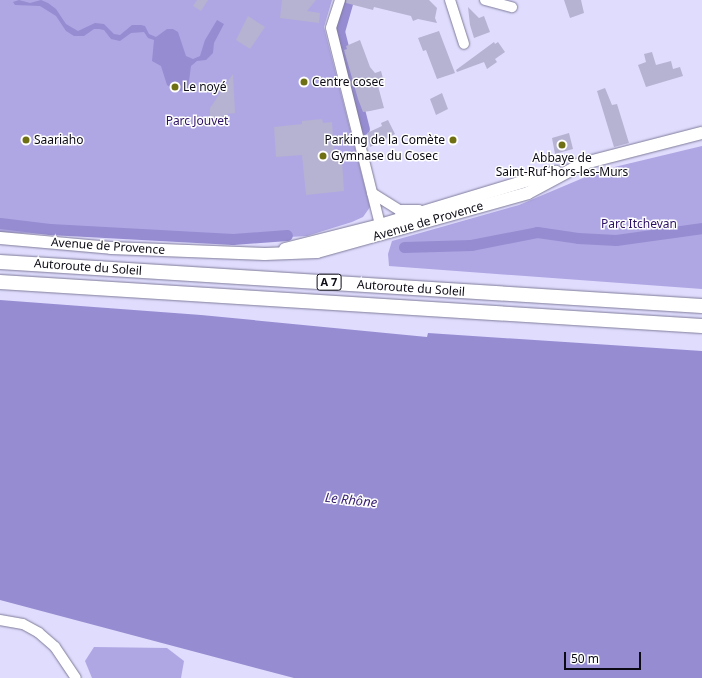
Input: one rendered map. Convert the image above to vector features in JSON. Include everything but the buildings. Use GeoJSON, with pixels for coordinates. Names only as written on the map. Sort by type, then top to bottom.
{"type":"FeatureCollection","features":[{"type":"Feature","properties":{"kind":"highway","name":"Autoroute du Soleil"},"geometry":{"type":"LineString","coordinates":[[0,262],[702,306]]}},
{"type":"Feature","properties":{"kind":"highway","name":"Autoroute du Soleil"},"geometry":{"type":"LineString","coordinates":[[0,282],[702,326]]}},
{"type":"Feature","properties":{"kind":"main road","name":"Avenue de Provence"},"geometry":{"type":"LineString","coordinates":[[0,238],[111,248],[265,254],[317,252],[439,208],[584,163],[702,133]]}},
{"type":"Feature","properties":{"kind":"main road","name":"Avenue de Provence"},"geometry":{"type":"LineString","coordinates":[[381,230],[528,192],[584,163]]}},
{"type":"Feature","properties":{"kind":"street"},"geometry":{"type":"LineString","coordinates":[[340,0],[331,28],[381,230]]}},
{"type":"Feature","properties":{"kind":"street"},"geometry":{"type":"LineString","coordinates":[[450,0],[464,44]]}},
{"type":"Feature","properties":{"kind":"street"},"geometry":{"type":"LineString","coordinates":[[485,0],[512,7]]}},
{"type":"Feature","properties":{"kind":"street","name":"Avenue de Provence"},"geometry":{"type":"LineString","coordinates":[[372,193],[399,210],[439,208]]}},
{"type":"Feature","properties":{"kind":"street"},"geometry":{"type":"LineString","coordinates":[[0,620],[23,624],[39,633],[55,647],[76,678]]}},
{"type":"Feature","properties":{"kind":"green space","name":"Parc Jouvet"},"geometry":{"type":"Polygon","coordinates":[[[0,0],[332,0],[324,27],[370,207],[363,217],[352,222],[307,236],[200,242],[0,232],[0,0]]]}},
{"type":"Feature","properties":{"kind":"green space","name":"Parc Itchevan"},"geometry":{"type":"Polygon","coordinates":[[[702,146],[702,289],[389,266],[388,254],[392,241],[519,205],[602,170],[702,146]]]}},
{"type":"Feature","properties":{"kind":"green space"},"geometry":{"type":"Polygon","coordinates":[[[94,647],[167,648],[184,661],[181,678],[92,678],[85,661],[94,647]]]}},
{"type":"Feature","properties":{"kind":"water"},"geometry":{"type":"Polygon","coordinates":[[[19,0],[30,3],[41,0],[48,3],[56,9],[66,24],[78,31],[95,23],[104,24],[114,34],[120,35],[132,25],[141,25],[145,26],[149,34],[156,37],[167,29],[173,29],[178,32],[186,56],[193,59],[200,56],[205,40],[217,20],[224,24],[214,43],[213,53],[206,60],[197,61],[191,66],[188,89],[177,92],[167,85],[161,66],[152,61],[154,40],[148,38],[144,32],[131,33],[120,41],[111,39],[104,30],[99,29],[94,29],[84,36],[74,36],[66,31],[56,16],[40,6],[15,5],[13,2],[19,0]]]}},
{"type":"Feature","properties":{"kind":"water","name":"Le Rhône"},"geometry":{"type":"Polygon","coordinates":[[[0,300],[201,315],[427,337],[428,333],[702,351],[702,678],[294,678],[0,600],[0,300]]]}},
{"type":"Feature","properties":{"kind":"waterway"},"geometry":{"type":"LineString","coordinates":[[348,0],[339,31],[364,129]]}},
{"type":"Feature","properties":{"kind":"waterway"},"geometry":{"type":"LineString","coordinates":[[0,223],[50,229],[233,239],[287,235]]}},
{"type":"Feature","properties":{"kind":"waterway"},"geometry":{"type":"LineString","coordinates":[[404,247],[471,245],[537,232],[578,238],[616,240],[702,228]]}},
{"type":"Feature","properties":{"kind":"place","name":"Centre cosec"},"geometry":{"type":"Point","coordinates":[304,82]}},
{"type":"Feature","properties":{"kind":"place","name":"Le noyé"},"geometry":{"type":"Point","coordinates":[175,87]}},
{"type":"Feature","properties":{"kind":"place","name":"Saariaho"},"geometry":{"type":"Point","coordinates":[26,140]}},
{"type":"Feature","properties":{"kind":"place","name":"Parking de la Comète"},"geometry":{"type":"Point","coordinates":[453,140]}},
{"type":"Feature","properties":{"kind":"place","name":"Abbaye de Saint-Ruf-hors-les-Murs"},"geometry":{"type":"Point","coordinates":[562,145]}},
{"type":"Feature","properties":{"kind":"place","name":"Gymnase du Cosec"},"geometry":{"type":"Point","coordinates":[323,156]}}]}
